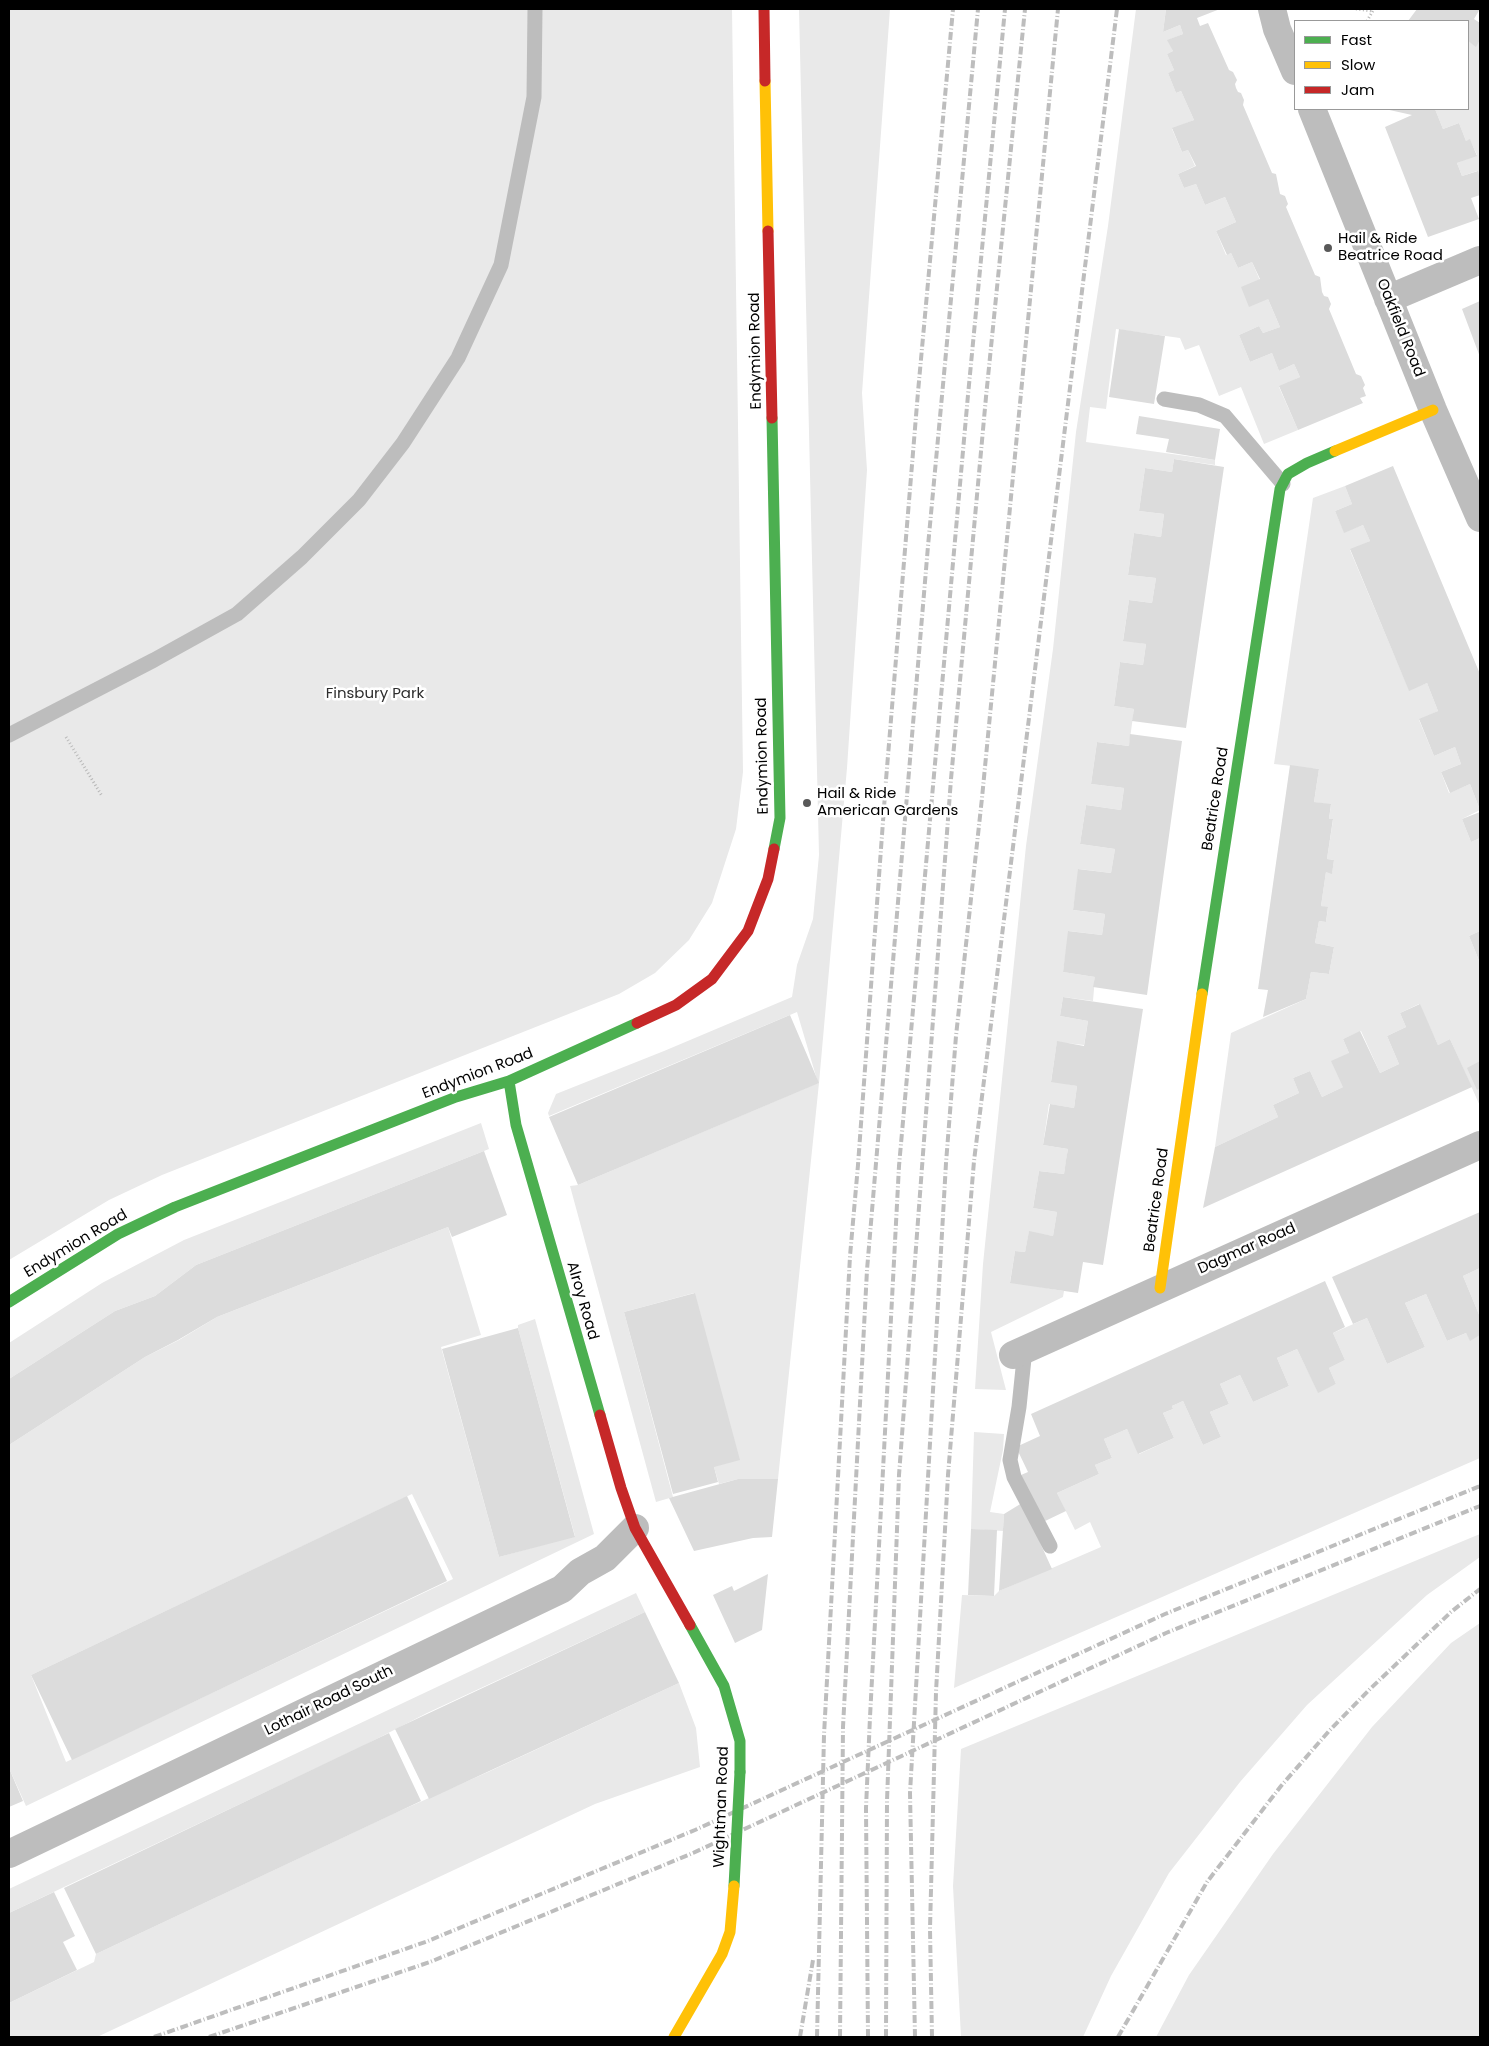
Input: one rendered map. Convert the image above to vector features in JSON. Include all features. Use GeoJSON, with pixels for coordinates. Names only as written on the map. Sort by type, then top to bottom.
{"type":"FeatureCollection","features":[{"type":"Feature","properties":{"kind":"main road","name":"Endymion Road"},"geometry":{"type":"LineString","coordinates":[[9,1302],[118,1234],[175,1206],[456,1098],[509,1081],[676,1005],[712,979],[748,931],[768,879],[780,818],[764,9]]}},
{"type":"Feature","properties":{"kind":"main road","name":"Beatrice Road"},"geometry":{"type":"LineString","coordinates":[[1160,1288],[1215,902],[1276,504],[1288,474],[1307,463],[1433,410]]}},
{"type":"Feature","properties":{"kind":"main road","name":"Alroy Road"},"geometry":{"type":"LineString","coordinates":[[509,1081],[516,1125],[530,1176],[598,1411],[635,1528]]}},
{"type":"Feature","properties":{"kind":"main road","name":"Wightman Road"},"geometry":{"type":"LineString","coordinates":[[635,1528],[724,1686],[740,1741],[733,1906],[730,1932],[722,1954],[674,2037]]}},
{"type":"Feature","properties":{"kind":"street"},"geometry":{"type":"LineString","coordinates":[[1272,9],[1294,69]]}},
{"type":"Feature","properties":{"kind":"street","name":"Oakfield Road"},"geometry":{"type":"LineString","coordinates":[[1312,110],[1433,410],[1480,518]]}},
{"type":"Feature","properties":{"kind":"street"},"geometry":{"type":"LineString","coordinates":[[1388,299],[1480,260]]}},
{"type":"Feature","properties":{"kind":"street","name":"Dagmar Road"},"geometry":{"type":"LineString","coordinates":[[1019,1352],[1480,1145]]}},
{"type":"Feature","properties":{"kind":"street","name":"Lothair Road South"},"geometry":{"type":"LineString","coordinates":[[9,1854],[562,1589],[580,1572],[605,1558],[635,1528]]}},
{"type":"Feature","properties":{"kind":"lane"},"geometry":{"type":"LineString","coordinates":[[9,735],[52,714],[237,614],[302,557],[359,500],[403,443],[458,358],[501,265],[534,97],[535,9]]}},
{"type":"Feature","properties":{"kind":"lane"},"geometry":{"type":"LineString","coordinates":[[1164,399],[1199,406],[1225,416],[1283,484]]}},
{"type":"Feature","properties":{"kind":"lane"},"geometry":{"type":"LineString","coordinates":[[1019,1352],[1019,1407],[1010,1460],[1014,1477],[1050,1546]]}},
{"type":"Feature","properties":{"kind":"path"},"geometry":{"type":"LineString","coordinates":[[1356,9],[1373,10]]}},
{"type":"Feature","properties":{"kind":"path"},"geometry":{"type":"LineString","coordinates":[[52,714],[102,796]]}},
{"type":"Feature","properties":{"kind":"green space","name":"Finsbury Park"},"geometry":{"type":"Polygon","coordinates":[[[9,9],[732,9],[743,772],[736,829],[712,903],[689,940],[655,973],[619,994],[162,1175],[109,1200],[9,1260],[9,9]]]}},
{"type":"Feature","properties":{"kind":"green space"},"geometry":{"type":"Polygon","coordinates":[[[799,9],[890,9],[862,393],[867,470],[847,768],[819,1083],[778,1479],[738,1479],[719,1484],[714,1467],[694,1293],[624,1312],[673,1497],[656,1502],[570,1186],[578,1185],[818,1083],[797,1012],[549,1116],[548,1113],[556,1094],[792,997],[797,965],[813,919],[819,855],[799,9]]]}},
{"type":"Feature","properties":{"kind":"green space"},"geometry":{"type":"Polygon","coordinates":[[[1136,9],[1166,9],[1163,32],[1180,25],[1183,34],[1168,40],[1173,51],[1167,54],[1174,70],[1168,73],[1176,93],[1181,91],[1194,120],[1172,129],[1182,152],[1188,150],[1195,166],[1178,174],[1184,188],[1196,184],[1205,205],[1225,197],[1236,222],[1216,231],[1226,255],[1231,253],[1238,268],[1252,262],[1280,327],[1263,333],[1259,326],[1239,335],[1250,362],[1272,353],[1279,371],[1294,364],[1300,377],[1279,387],[1298,430],[1264,444],[1241,387],[1219,396],[1199,345],[1185,350],[1180,338],[1116,329],[1106,409],[1090,407],[1086,442],[1215,460],[1215,465],[1174,459],[1172,472],[1145,468],[1139,511],[1164,514],[1161,537],[1134,533],[1128,575],[1156,578],[1152,603],[1129,600],[1123,640],[1146,644],[1143,665],[1120,662],[1114,706],[1134,709],[1129,746],[1097,742],[1091,784],[1124,788],[1121,810],[1086,805],[1080,844],[1115,849],[1111,873],[1079,869],[1073,910],[1105,914],[1102,935],[1069,931],[1063,972],[1095,977],[1093,1001],[1063,997],[1060,1016],[1088,1021],[1084,1045],[1057,1042],[1051,1081],[1077,1086],[1074,1108],[1049,1104],[1043,1145],[1068,1149],[1064,1174],[1039,1171],[1033,1208],[1057,1212],[1053,1236],[1029,1232],[1025,1252],[1015,1251],[1010,1282],[1064,1291],[1063,1297],[991,1332],[1006,1390],[975,1389],[983,1264],[1026,846],[1053,649],[1076,432],[1108,226],[1136,9]]]}},
{"type":"Feature","properties":{"kind":"green space"},"geometry":{"type":"Polygon","coordinates":[[[1480,40],[1480,178],[1477,171],[1462,176],[1457,163],[1477,155],[1470,140],[1466,141],[1459,123],[1443,129],[1435,110],[1469,110],[1469,42],[1476,46],[1480,40]]]}},
{"type":"Feature","properties":{"kind":"green space"},"geometry":{"type":"Polygon","coordinates":[[[1345,486],[1352,504],[1335,511],[1344,532],[1363,525],[1370,541],[1350,550],[1409,690],[1427,683],[1438,711],[1419,720],[1434,756],[1455,747],[1461,764],[1441,772],[1449,793],[1470,784],[1480,810],[1462,819],[1471,842],[1480,838],[1480,931],[1469,936],[1480,963],[1480,1106],[1450,1039],[1438,1045],[1419,1004],[1400,1013],[1406,1027],[1387,1036],[1399,1064],[1380,1073],[1361,1031],[1343,1039],[1349,1053],[1343,1087],[1322,1097],[1310,1071],[1293,1078],[1299,1093],[1273,1105],[1278,1117],[1215,1147],[1231,1033],[1306,999],[1311,972],[1329,974],[1334,947],[1315,943],[1319,921],[1326,922],[1328,908],[1321,906],[1326,872],[1332,873],[1334,860],[1327,859],[1333,820],[1329,819],[1331,805],[1314,802],[1319,769],[1274,764],[1313,498],[1345,486]]]}},
{"type":"Feature","properties":{"kind":"green space"},"geometry":{"type":"Polygon","coordinates":[[[481,1123],[489,1149],[196,1265],[155,1296],[115,1311],[9,1379],[9,1343],[102,1283],[184,1240],[481,1123]]]}},
{"type":"Feature","properties":{"kind":"green space"},"geometry":{"type":"Polygon","coordinates":[[[448,1227],[481,1335],[441,1347],[499,1557],[575,1536],[518,1328],[518,1325],[535,1319],[594,1534],[26,1806],[9,1768],[9,1445],[145,1357],[179,1340],[217,1317],[448,1227]],[[412,1494],[31,1675],[66,1762],[453,1579],[412,1494]]]}},
{"type":"Feature","properties":{"kind":"green space"},"geometry":{"type":"Polygon","coordinates":[[[1480,1268],[1480,1317],[1463,1276],[1480,1268]]]}},
{"type":"Feature","properties":{"kind":"green space"},"geometry":{"type":"Polygon","coordinates":[[[1426,1294],[1447,1341],[1466,1333],[1470,1340],[1480,1335],[1480,1458],[954,1688],[962,1595],[994,1596],[999,1591],[1101,1547],[1090,1522],[1075,1530],[1057,1493],[1099,1474],[1095,1465],[1112,1458],[1104,1439],[1127,1429],[1139,1454],[1174,1438],[1163,1413],[1173,1409],[1172,1406],[1183,1401],[1203,1445],[1221,1437],[1210,1412],[1229,1404],[1220,1384],[1240,1375],[1253,1402],[1289,1386],[1277,1358],[1297,1349],[1318,1392],[1336,1384],[1329,1368],[1345,1360],[1333,1333],[1367,1318],[1387,1364],[1425,1347],[1405,1303],[1426,1294]]]}},
{"type":"Feature","properties":{"kind":"green space"},"geometry":{"type":"Polygon","coordinates":[[[974,1432],[1004,1434],[1003,1450],[990,1512],[1004,1514],[1003,1531],[971,1529],[974,1432]]]}},
{"type":"Feature","properties":{"kind":"green space"},"geometry":{"type":"Polygon","coordinates":[[[1480,1534],[1480,1557],[1427,1595],[1307,1705],[1240,1782],[1169,1873],[1111,1976],[1083,2037],[961,2037],[953,1886],[961,1749],[1480,1534]]]}},
{"type":"Feature","properties":{"kind":"green space"},"geometry":{"type":"Polygon","coordinates":[[[636,1593],[645,1612],[427,1713],[363,1746],[9,1913],[9,1889],[636,1593]]]}},
{"type":"Feature","properties":{"kind":"green space"},"geometry":{"type":"Polygon","coordinates":[[[1480,1623],[1480,2037],[1156,2037],[1189,1975],[1273,1854],[1372,1727],[1451,1643],[1480,1623]]]}},
{"type":"Feature","properties":{"kind":"green space"},"geometry":{"type":"Polygon","coordinates":[[[679,1683],[696,1728],[700,1767],[595,1804],[97,2037],[9,2037],[9,2003],[94,1962],[96,1954],[395,1813],[679,1683]]]}},
{"type":"Feature","properties":{"kind":"building"},"geometry":{"type":"Polygon","coordinates":[[[1166,9],[1220,9],[1197,18],[1200,26],[1208,23],[1229,70],[1233,72],[1237,80],[1236,88],[1244,100],[1243,105],[1272,173],[1276,174],[1280,194],[1285,196],[1288,204],[1286,207],[1315,275],[1320,277],[1322,292],[1324,296],[1328,297],[1331,304],[1329,309],[1356,374],[1361,376],[1365,385],[1363,388],[1366,396],[1360,398],[1363,403],[1298,430],[1279,386],[1300,377],[1294,364],[1279,371],[1272,353],[1250,362],[1239,335],[1259,326],[1263,333],[1280,327],[1268,299],[1249,307],[1241,287],[1260,279],[1252,262],[1238,268],[1231,253],[1227,255],[1216,231],[1236,222],[1225,197],[1205,205],[1196,184],[1184,188],[1178,174],[1196,166],[1188,150],[1182,152],[1172,128],[1194,120],[1181,91],[1176,93],[1168,73],[1174,70],[1167,54],[1173,51],[1167,40],[1183,34],[1180,25],[1163,32],[1166,9]]]}},
{"type":"Feature","properties":{"kind":"building"},"geometry":{"type":"Polygon","coordinates":[[[1417,9],[1480,9],[1474,19],[1480,23],[1480,40],[1476,47],[1469,42],[1469,20],[1409,20],[1417,9]]]}},
{"type":"Feature","properties":{"kind":"building"},"geometry":{"type":"Polygon","coordinates":[[[1390,110],[1435,110],[1443,129],[1459,123],[1466,141],[1470,139],[1477,156],[1457,163],[1462,176],[1478,171],[1480,195],[1471,198],[1479,219],[1428,237],[1385,127],[1412,115],[1390,110]]]}},
{"type":"Feature","properties":{"kind":"building"},"geometry":{"type":"Polygon","coordinates":[[[1480,301],[1480,357],[1462,309],[1480,301]]]}},
{"type":"Feature","properties":{"kind":"building"},"geometry":{"type":"Polygon","coordinates":[[[1119,329],[1165,336],[1154,404],[1109,397],[1119,329]]]}},
{"type":"Feature","properties":{"kind":"building"},"geometry":{"type":"Polygon","coordinates":[[[1139,416],[1220,429],[1215,460],[1166,452],[1169,439],[1136,434],[1139,416]]]}},
{"type":"Feature","properties":{"kind":"building"},"geometry":{"type":"Polygon","coordinates":[[[1174,459],[1224,467],[1186,728],[1132,721],[1134,709],[1114,706],[1120,662],[1143,665],[1146,644],[1123,641],[1129,600],[1152,603],[1156,578],[1128,575],[1134,533],[1161,537],[1164,514],[1139,511],[1145,468],[1172,472],[1174,459]]]}},
{"type":"Feature","properties":{"kind":"building"},"geometry":{"type":"Polygon","coordinates":[[[1393,466],[1480,674],[1480,810],[1470,784],[1450,793],[1441,772],[1461,764],[1455,747],[1434,756],[1419,719],[1438,711],[1427,683],[1409,691],[1350,549],[1370,541],[1363,525],[1344,533],[1335,511],[1352,504],[1345,486],[1393,466]]]}},
{"type":"Feature","properties":{"kind":"building"},"geometry":{"type":"Polygon","coordinates":[[[1130,734],[1182,741],[1147,995],[1093,987],[1095,977],[1063,972],[1068,931],[1102,935],[1105,914],[1073,910],[1078,869],[1111,873],[1115,849],[1080,844],[1086,805],[1121,810],[1124,788],[1091,784],[1097,742],[1129,746],[1130,734]]]}},
{"type":"Feature","properties":{"kind":"building"},"geometry":{"type":"Polygon","coordinates":[[[1290,765],[1319,769],[1314,802],[1331,804],[1329,819],[1333,819],[1327,859],[1334,860],[1332,874],[1326,872],[1321,906],[1328,907],[1326,922],[1319,921],[1315,943],[1334,947],[1329,974],[1311,972],[1306,999],[1263,1017],[1268,990],[1258,989],[1290,765]]]}},
{"type":"Feature","properties":{"kind":"building"},"geometry":{"type":"Polygon","coordinates":[[[1480,812],[1480,838],[1471,842],[1462,819],[1480,812]]]}},
{"type":"Feature","properties":{"kind":"building"},"geometry":{"type":"Polygon","coordinates":[[[1480,931],[1480,963],[1469,936],[1480,931]]]}},
{"type":"Feature","properties":{"kind":"building"},"geometry":{"type":"Polygon","coordinates":[[[1063,997],[1143,1009],[1103,1265],[1083,1262],[1078,1293],[1010,1283],[1015,1251],[1025,1252],[1029,1231],[1053,1236],[1057,1212],[1033,1208],[1039,1171],[1064,1174],[1068,1149],[1043,1145],[1050,1104],[1074,1108],[1077,1086],[1051,1082],[1057,1041],[1084,1046],[1088,1021],[1060,1016],[1063,997]]]}},
{"type":"Feature","properties":{"kind":"building"},"geometry":{"type":"Polygon","coordinates":[[[1420,1004],[1438,1045],[1450,1039],[1472,1087],[1203,1208],[1215,1147],[1278,1117],[1273,1105],[1299,1093],[1293,1078],[1310,1071],[1322,1097],[1343,1087],[1331,1061],[1349,1053],[1343,1039],[1360,1031],[1380,1073],[1399,1064],[1387,1036],[1406,1027],[1400,1013],[1420,1004]]]}},
{"type":"Feature","properties":{"kind":"building"},"geometry":{"type":"Polygon","coordinates":[[[790,1015],[819,1083],[578,1185],[549,1117],[790,1015]]]}},
{"type":"Feature","properties":{"kind":"building"},"geometry":{"type":"Polygon","coordinates":[[[1480,1061],[1480,1088],[1477,1090],[1467,1068],[1480,1061]]]}},
{"type":"Feature","properties":{"kind":"building"},"geometry":{"type":"Polygon","coordinates":[[[484,1151],[507,1215],[452,1237],[448,1227],[217,1317],[145,1357],[9,1445],[9,1379],[115,1311],[155,1296],[196,1265],[484,1151]]]}},
{"type":"Feature","properties":{"kind":"building"},"geometry":{"type":"Polygon","coordinates":[[[1480,1212],[1480,1268],[1463,1276],[1480,1317],[1480,1335],[1470,1341],[1466,1333],[1447,1341],[1426,1294],[1405,1303],[1425,1347],[1387,1364],[1367,1318],[1353,1324],[1332,1277],[1480,1212]]]}},
{"type":"Feature","properties":{"kind":"building"},"geometry":{"type":"Polygon","coordinates":[[[1325,1281],[1345,1327],[1333,1333],[1345,1360],[1329,1368],[1336,1384],[1318,1393],[1297,1349],[1277,1358],[1289,1386],[1253,1402],[1240,1375],[1220,1384],[1229,1404],[1210,1412],[1221,1437],[1203,1445],[1183,1401],[1172,1406],[1173,1409],[1163,1413],[1174,1438],[1138,1454],[1127,1429],[1104,1439],[1112,1458],[1095,1465],[1099,1474],[1057,1493],[1066,1511],[1043,1522],[1021,1475],[1028,1472],[1016,1447],[1040,1436],[1031,1414],[1325,1281]]]}},
{"type":"Feature","properties":{"kind":"building"},"geometry":{"type":"Polygon","coordinates":[[[695,1293],[740,1460],[714,1467],[718,1482],[673,1494],[624,1312],[695,1293]]]}},
{"type":"Feature","properties":{"kind":"building"},"geometry":{"type":"Polygon","coordinates":[[[518,1328],[575,1537],[499,1557],[442,1349],[518,1328]]]}},
{"type":"Feature","properties":{"kind":"building"},"geometry":{"type":"Polygon","coordinates":[[[738,1479],[778,1479],[772,1537],[753,1538],[694,1551],[669,1498],[738,1479]]]}},
{"type":"Feature","properties":{"kind":"building"},"geometry":{"type":"Polygon","coordinates":[[[407,1496],[447,1581],[72,1760],[31,1675],[407,1496]]]}},
{"type":"Feature","properties":{"kind":"building"},"geometry":{"type":"Polygon","coordinates":[[[1022,1503],[1052,1569],[999,1591],[1004,1514],[1022,1503]]]}},
{"type":"Feature","properties":{"kind":"building"},"geometry":{"type":"Polygon","coordinates":[[[971,1529],[997,1530],[994,1596],[968,1595],[971,1529]]]}},
{"type":"Feature","properties":{"kind":"building"},"geometry":{"type":"Polygon","coordinates":[[[768,1574],[762,1630],[735,1643],[713,1595],[732,1586],[734,1591],[768,1574]]]}},
{"type":"Feature","properties":{"kind":"building"},"geometry":{"type":"Polygon","coordinates":[[[645,1612],[679,1683],[429,1799],[395,1729],[645,1612]]]}},
{"type":"Feature","properties":{"kind":"building"},"geometry":{"type":"Polygon","coordinates":[[[389,1733],[421,1801],[96,1954],[64,1888],[389,1733]]]}},
{"type":"Feature","properties":{"kind":"building"},"geometry":{"type":"Polygon","coordinates":[[[9,1768],[23,1801],[9,1807],[9,1768]]]}},
{"type":"Feature","properties":{"kind":"building"},"geometry":{"type":"Polygon","coordinates":[[[54,1892],[75,1936],[63,1942],[77,1970],[9,2003],[9,1913],[54,1892]]]}},
{"type":"Feature","properties":{"kind":"railway"},"geometry":{"type":"LineString","coordinates":[[817,2037],[824,1735],[850,1256],[918,392],[953,9]]}},
{"type":"Feature","properties":{"kind":"railway"},"geometry":{"type":"LineString","coordinates":[[840,2037],[843,1727],[867,1270],[928,546],[978,9]]}},
{"type":"Feature","properties":{"kind":"railway"},"geometry":{"type":"LineString","coordinates":[[868,2037],[866,1808],[899,1166],[968,395],[1005,9]]}},
{"type":"Feature","properties":{"kind":"railway"},"geometry":{"type":"LineString","coordinates":[[886,2037],[887,1801],[899,1475],[951,779],[986,397],[1025,9]]}},
{"type":"Feature","properties":{"kind":"railway"},"geometry":{"type":"LineString","coordinates":[[915,2037],[910,1793],[946,1163],[956,1036],[982,798],[1058,9]]}},
{"type":"Feature","properties":{"kind":"railway"},"geometry":{"type":"LineString","coordinates":[[932,2037],[930,1929],[936,1692],[948,1475],[974,1161],[1117,9]]}},
{"type":"Feature","properties":{"kind":"railway"},"geometry":{"type":"LineString","coordinates":[[154,2037],[428,1941],[695,1830],[1165,1614],[1480,1486]]}},
{"type":"Feature","properties":{"kind":"railway"},"geometry":{"type":"LineString","coordinates":[[209,2037],[430,1962],[693,1853],[1166,1633],[1480,1506]]}},
{"type":"Feature","properties":{"kind":"railway"},"geometry":{"type":"LineString","coordinates":[[1118,2037],[1207,1882],[1281,1786],[1329,1731],[1370,1689],[1451,1612],[1480,1589]]}},
{"type":"Feature","properties":{"kind":"railway"},"geometry":{"type":"LineString","coordinates":[[800,2037],[813,1960]]}},
{"type":"Feature","properties":{"kind":"traffic: fast"},"geometry":{"type":"LineString","coordinates":[[772,418],[780,818],[774,849]]}},
{"type":"Feature","properties":{"kind":"traffic: fast"},"geometry":{"type":"LineString","coordinates":[[1202,994],[1280,489],[1288,474],[1307,463],[1335,451]]}},
{"type":"Feature","properties":{"kind":"traffic: fast"},"geometry":{"type":"LineString","coordinates":[[9,1302],[118,1234],[175,1207],[456,1097],[509,1081],[637,1023]]}},
{"type":"Feature","properties":{"kind":"traffic: fast"},"geometry":{"type":"LineString","coordinates":[[509,1081],[516,1125],[600,1415]]}},
{"type":"Feature","properties":{"kind":"traffic: fast"},"geometry":{"type":"LineString","coordinates":[[690,1625],[724,1686],[740,1741],[740,1772]]}},
{"type":"Feature","properties":{"kind":"traffic: fast"},"geometry":{"type":"LineString","coordinates":[[734,1886],[740,1772]]}},
{"type":"Feature","properties":{"kind":"traffic: slow"},"geometry":{"type":"LineString","coordinates":[[765,81],[768,231]]}},
{"type":"Feature","properties":{"kind":"traffic: slow"},"geometry":{"type":"LineString","coordinates":[[1335,451],[1433,410]]}},
{"type":"Feature","properties":{"kind":"traffic: slow"},"geometry":{"type":"LineString","coordinates":[[1160,1288],[1202,994]]}},
{"type":"Feature","properties":{"kind":"traffic: slow"},"geometry":{"type":"LineString","coordinates":[[674,2037],[722,1954],[730,1932],[734,1886]]}},
{"type":"Feature","properties":{"kind":"traffic: jam"},"geometry":{"type":"LineString","coordinates":[[764,9],[765,81]]}},
{"type":"Feature","properties":{"kind":"traffic: jam"},"geometry":{"type":"LineString","coordinates":[[768,231],[772,418]]}},
{"type":"Feature","properties":{"kind":"traffic: jam"},"geometry":{"type":"LineString","coordinates":[[637,1023],[676,1005],[712,979],[748,931],[768,879],[774,849]]}},
{"type":"Feature","properties":{"kind":"traffic: jam"},"geometry":{"type":"LineString","coordinates":[[600,1415],[621,1488],[635,1528],[690,1625]]}},
{"type":"Feature","properties":{"kind":"place","name":"Hail & Ride Beatrice Road"},"geometry":{"type":"Point","coordinates":[1328,248]}},
{"type":"Feature","properties":{"kind":"place","name":"Hail & Ride American Gardens"},"geometry":{"type":"Point","coordinates":[807,803]}}]}
